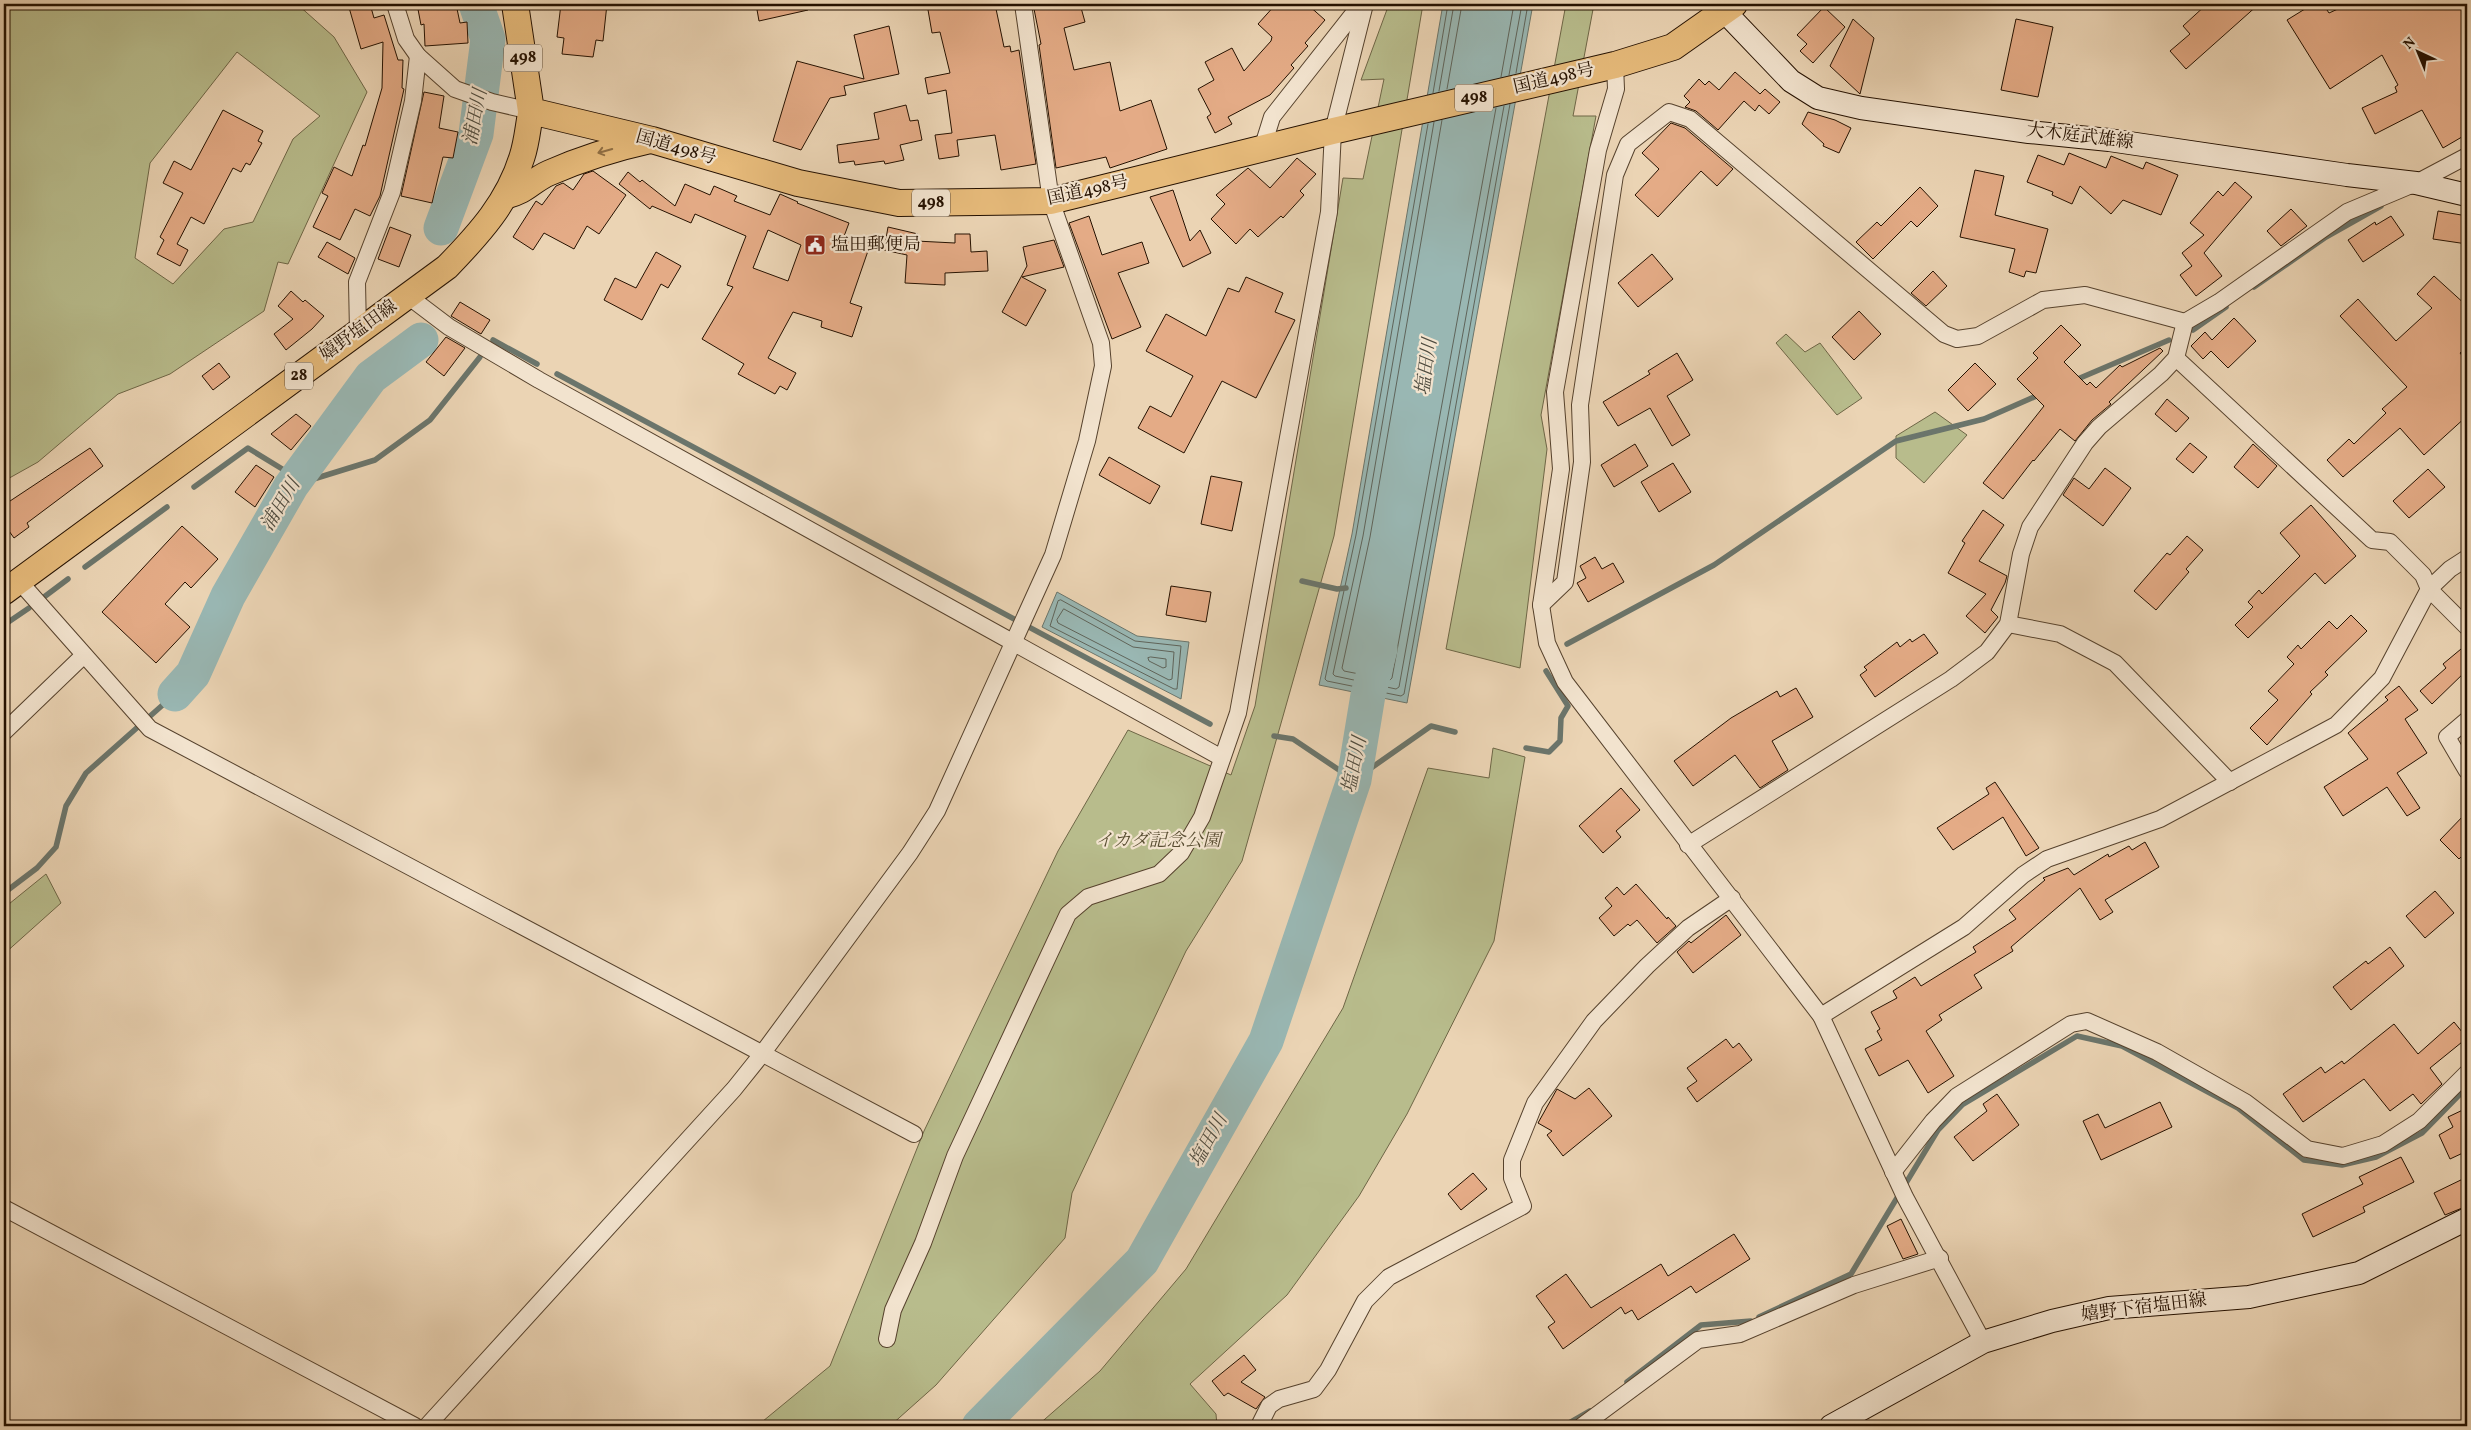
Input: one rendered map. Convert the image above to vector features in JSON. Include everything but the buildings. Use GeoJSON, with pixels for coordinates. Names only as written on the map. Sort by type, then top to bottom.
{"type":"FeatureCollection","features":[{"type":"Feature","properties":{"kind":"highway","name":"498"},"geometry":{"type":"LineString","coordinates":[[516,4],[531,111]]}},
{"type":"Feature","properties":{"kind":"highway","name":"国道498号"},"geometry":{"type":"LineString","coordinates":[[531,111],[652,140],[798,183],[899,203],[1051,201],[1333,131],[1615,65],[1673,47],[1730,8]]}},
{"type":"Feature","properties":{"kind":"main road","name":"大木庭武雄線"},"geometry":{"type":"LineString","coordinates":[[1730,8],[1791,81],[1818,98],[1860,108],[2109,140],[2348,176],[2416,183],[2467,195]]}},
{"type":"Feature","properties":{"kind":"main road","name":"嬉野塩田線"},"geometry":{"type":"LineString","coordinates":[[11,586],[447,267],[482,231],[506,196],[523,156],[531,111]]}},
{"type":"Feature","properties":{"kind":"main road"},"geometry":{"type":"LineString","coordinates":[[506,196],[522,192],[545,175],[582,158],[652,140]]}},
{"type":"Feature","properties":{"kind":"main road","name":"嬉野下宿塩田線"},"geometry":{"type":"LineString","coordinates":[[1831,1426],[1983,1342],[2052,1321],[2109,1308],[2249,1297],[2359,1273],[2467,1219]]}},
{"type":"Feature","properties":{"kind":"street"},"geometry":{"type":"LineString","coordinates":[[395,4],[406,39],[418,56],[455,89],[492,102],[531,111]]}},
{"type":"Feature","properties":{"kind":"street"},"geometry":{"type":"LineString","coordinates":[[427,1426],[663,1168],[762,1054],[910,853],[937,811],[1053,555],[1087,441],[1103,366],[1101,343],[1051,201],[1022,4]]}},
{"type":"Feature","properties":{"kind":"street"},"geometry":{"type":"LineString","coordinates":[[887,1339],[893,1310],[923,1243],[955,1156],[1068,914],[1088,897],[1159,874],[1181,854],[1202,817],[1238,713],[1329,212],[1333,131],[1363,4]]}},
{"type":"Feature","properties":{"kind":"street"},"geometry":{"type":"LineString","coordinates":[[1262,149],[1272,117],[1363,4]]}},
{"type":"Feature","properties":{"kind":"street"},"geometry":{"type":"LineString","coordinates":[[358,332],[357,282],[392,192],[413,101],[418,56]]}},
{"type":"Feature","properties":{"kind":"street"},"geometry":{"type":"LineString","coordinates":[[1615,65],[1616,89],[1598,150],[1555,392],[1561,469],[1541,605],[1547,643],[1565,682],[1688,845],[1732,898],[1821,1016],[1905,1197],[1940,1258],[1983,1342]]}},
{"type":"Feature","properties":{"kind":"street"},"geometry":{"type":"LineString","coordinates":[[1541,605],[1565,582],[1582,462],[1580,405],[1615,175],[1628,144],[1669,112],[1690,119],[1944,334],[1957,340],[1978,336],[2043,300],[2085,294],[2185,322]]}},
{"type":"Feature","properties":{"kind":"street"},"geometry":{"type":"LineString","coordinates":[[1688,845],[1951,679],[1987,652],[2008,624],[2021,554],[2030,527],[2090,437],[2162,374],[2176,358],[2185,322],[2219,302],[2348,212],[2416,183],[2467,156]]}},
{"type":"Feature","properties":{"kind":"street"},"geometry":{"type":"LineString","coordinates":[[408,296],[449,327],[538,380],[1017,638],[1222,758]]}},
{"type":"Feature","properties":{"kind":"street"},"geometry":{"type":"LineString","coordinates":[[2176,358],[2372,540],[2390,542],[2423,575],[2429,589],[2467,627]]}},
{"type":"Feature","properties":{"kind":"street"},"geometry":{"type":"LineString","coordinates":[[1821,1016],[1964,927],[2023,874],[2047,859],[2160,819],[2336,725],[2382,678],[2429,589],[2450,569],[2467,558]]}},
{"type":"Feature","properties":{"kind":"street"},"geometry":{"type":"LineString","coordinates":[[11,586],[84,656],[150,729],[914,1134]]}},
{"type":"Feature","properties":{"kind":"street"},"geometry":{"type":"LineString","coordinates":[[2008,624],[2060,634],[2115,663],[2230,782]]}},
{"type":"Feature","properties":{"kind":"street"},"geometry":{"type":"LineString","coordinates":[[4,732],[84,656]]}},
{"type":"Feature","properties":{"kind":"street"},"geometry":{"type":"LineString","coordinates":[[2467,720],[2447,737],[2467,772]]}},
{"type":"Feature","properties":{"kind":"street"},"geometry":{"type":"LineString","coordinates":[[1259,1426],[1270,1406],[1279,1399],[1314,1389],[1328,1370],[1365,1301],[1389,1277],[1523,1206],[1512,1178],[1512,1160],[1535,1103],[1594,1021],[1647,966],[1688,928],[1732,898]]}},
{"type":"Feature","properties":{"kind":"street"},"geometry":{"type":"LineString","coordinates":[[1893,1172],[1933,1121],[1957,1096],[2071,1024],[2088,1022],[2157,1052],[2245,1102],[2307,1148],[2343,1156],[2383,1144],[2419,1121],[2467,1073]]}},
{"type":"Feature","properties":{"kind":"street"},"geometry":{"type":"LineString","coordinates":[[4,1208],[415,1426]]}},
{"type":"Feature","properties":{"kind":"street"},"geometry":{"type":"LineString","coordinates":[[1582,1426],[1698,1340],[1740,1334],[1854,1285],[1940,1258]]}},
{"type":"Feature","properties":{"kind":"green space"},"geometry":{"type":"Polygon","coordinates":[[[4,4],[297,4],[334,37],[367,92],[288,264],[278,262],[264,311],[170,374],[118,394],[38,462],[4,481],[4,4]],[[237,52],[150,163],[135,258],[173,284],[224,229],[253,222],[293,139],[320,116],[237,52]]]}},
{"type":"Feature","properties":{"kind":"green space","name":"イカダ記念公園"},"geometry":{"type":"Polygon","coordinates":[[[1389,4],[1423,4],[1334,536],[1242,861],[1186,951],[1072,1193],[1065,1238],[936,1385],[890,1426],[757,1426],[830,1366],[924,1131],[1058,851],[1128,730],[1231,775],[1255,706],[1343,178],[1363,179],[1384,79],[1361,80],[1389,4]]]}},
{"type":"Feature","properties":{"kind":"green space"},"geometry":{"type":"Polygon","coordinates":[[[1566,4],[1594,4],[1573,116],[1596,116],[1541,415],[1547,449],[1520,668],[1446,649],[1566,4]]]}},
{"type":"Feature","properties":{"kind":"green space"},"geometry":{"type":"Polygon","coordinates":[[[1786,334],[1805,352],[1820,343],[1862,398],[1837,415],[1776,343],[1786,334]]]}},
{"type":"Feature","properties":{"kind":"green space"},"geometry":{"type":"Polygon","coordinates":[[[1935,412],[1967,435],[1924,483],[1896,458],[1896,436],[1935,412]]]}},
{"type":"Feature","properties":{"kind":"green space"},"geometry":{"type":"Polygon","coordinates":[[[1493,748],[1525,757],[1494,941],[1407,1114],[1359,1196],[1287,1295],[1190,1384],[1216,1414],[1217,1426],[1037,1426],[1100,1371],[1186,1269],[1343,1008],[1428,768],[1489,778],[1493,748]]]}},
{"type":"Feature","properties":{"kind":"green space"},"geometry":{"type":"Polygon","coordinates":[[[46,874],[61,903],[4,954],[4,908],[46,874]]]}},
{"type":"Feature","properties":{"kind":"water"},"geometry":{"type":"Polygon","coordinates":[[[1443,4],[1533,4],[1407,703],[1319,685],[1352,534],[1443,4]]]}},
{"type":"Feature","properties":{"kind":"water"},"geometry":{"type":"Polygon","coordinates":[[[1057,592],[1137,636],[1189,642],[1181,699],[1042,627],[1057,592]]]}},
{"type":"Feature","properties":{"kind":"waterway","name":"浦田川"},"geometry":{"type":"LineString","coordinates":[[441,228],[476,134],[488,39],[476,4]]}},
{"type":"Feature","properties":{"kind":"waterway"},"geometry":{"type":"LineString","coordinates":[[2254,287],[2326,237],[2381,206]]}},
{"type":"Feature","properties":{"kind":"waterway"},"geometry":{"type":"LineString","coordinates":[[2193,330],[2226,307]]}},
{"type":"Feature","properties":{"kind":"waterway","name":"浦田川"},"geometry":{"type":"LineString","coordinates":[[175,694],[193,674],[228,596],[291,486],[371,377],[421,340]]}},
{"type":"Feature","properties":{"kind":"waterway"},"geometry":{"type":"LineString","coordinates":[[493,340],[537,364]]}},
{"type":"Feature","properties":{"kind":"waterway"},"geometry":{"type":"LineString","coordinates":[[2073,381],[2169,340]]}},
{"type":"Feature","properties":{"kind":"waterway"},"geometry":{"type":"LineString","coordinates":[[291,486],[375,460],[430,420],[480,357]]}},
{"type":"Feature","properties":{"kind":"waterway"},"geometry":{"type":"LineString","coordinates":[[557,374],[1210,724]]}},
{"type":"Feature","properties":{"kind":"waterway"},"geometry":{"type":"LineString","coordinates":[[1567,644],[1714,565],[1896,441],[1984,419],[2041,394]]}},
{"type":"Feature","properties":{"kind":"waterway"},"geometry":{"type":"LineString","coordinates":[[194,487],[248,448],[297,478]]}},
{"type":"Feature","properties":{"kind":"waterway"},"geometry":{"type":"LineString","coordinates":[[85,567],[167,507]]}},
{"type":"Feature","properties":{"kind":"waterway"},"geometry":{"type":"LineString","coordinates":[[44,597],[68,579]]}},
{"type":"Feature","properties":{"kind":"waterway"},"geometry":{"type":"LineString","coordinates":[[1302,581],[1337,589],[1346,588]]}},
{"type":"Feature","properties":{"kind":"waterway"},"geometry":{"type":"LineString","coordinates":[[4,625],[29,608]]}},
{"type":"Feature","properties":{"kind":"waterway","name":"塩田川"},"geometry":{"type":"LineString","coordinates":[[979,1426],[1142,1261],[1266,1041],[1354,780],[1368,695],[1380,649]]}},
{"type":"Feature","properties":{"kind":"waterway"},"geometry":{"type":"LineString","coordinates":[[1526,748],[1549,752],[1560,741],[1561,718],[1568,706],[1546,671]]}},
{"type":"Feature","properties":{"kind":"waterway"},"geometry":{"type":"LineString","coordinates":[[4,893],[37,868],[56,847],[66,806],[86,773],[175,694]]}},
{"type":"Feature","properties":{"kind":"waterway"},"geometry":{"type":"LineString","coordinates":[[1274,736],[1293,739],[1354,780],[1431,726],[1455,732]]}},
{"type":"Feature","properties":{"kind":"waterway"},"geometry":{"type":"LineString","coordinates":[[1759,1317],[1851,1274],[1938,1130],[1962,1105],[2077,1036],[2122,1046],[2238,1108],[2304,1160],[2342,1165],[2376,1157],[2422,1133],[2467,1087]]}},
{"type":"Feature","properties":{"kind":"waterway"},"geometry":{"type":"LineString","coordinates":[[1627,1382],[1701,1325],[1751,1321]]}},
{"type":"Feature","properties":{"kind":"waterway"},"geometry":{"type":"LineString","coordinates":[[1564,1426],[1590,1411]]}},
{"type":"Feature","properties":{"kind":"place","name":"塩田郵便局"},"geometry":{"type":"Point","coordinates":[815,245]}}]}
